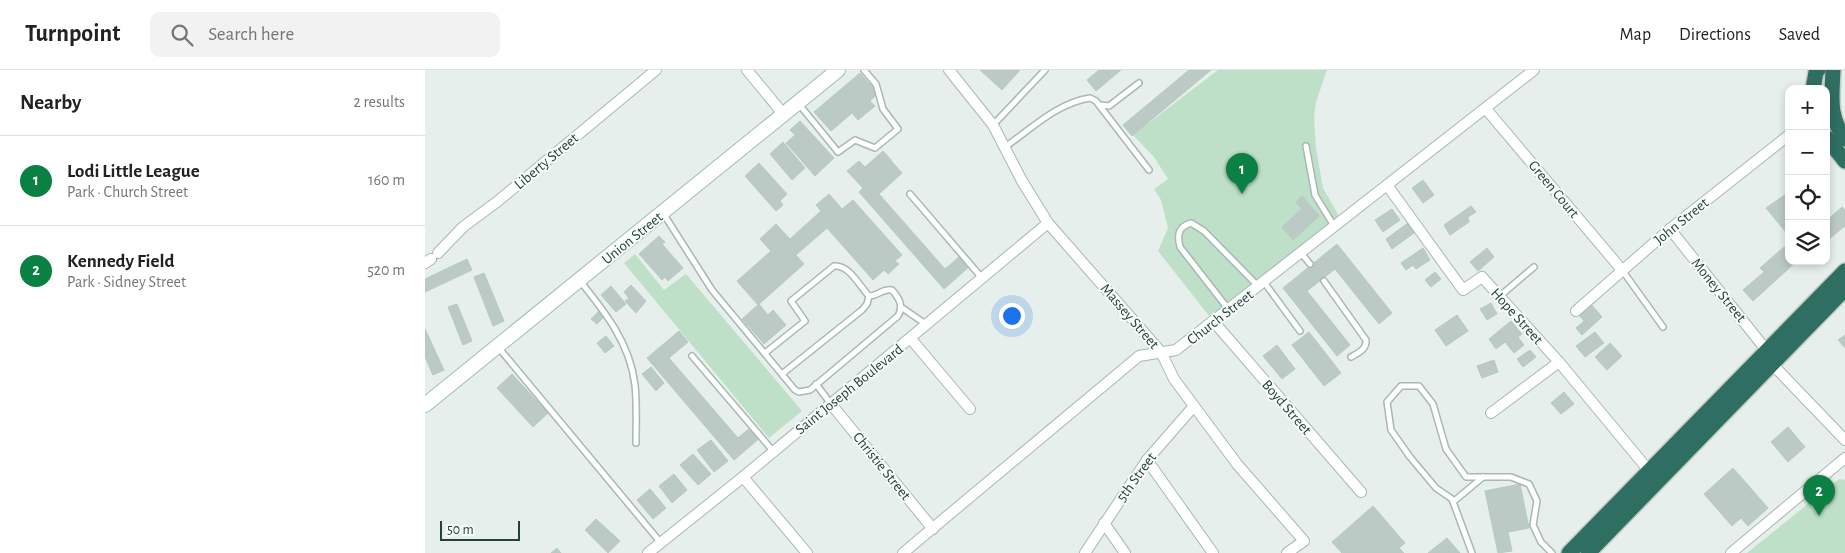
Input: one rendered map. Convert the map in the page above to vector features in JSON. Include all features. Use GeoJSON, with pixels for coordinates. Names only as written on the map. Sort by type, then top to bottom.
{"type":"FeatureCollection","features":[{"type":"Feature","properties":{"kind":"highway"},"geometry":{"type":"LineString","coordinates":[[1814,85],[1818,70]]}},
{"type":"Feature","properties":{"kind":"highway"},"geometry":{"type":"LineString","coordinates":[[1833,70],[1831,104],[1836,135],[1845,161]]}},
{"type":"Feature","properties":{"kind":"highway"},"geometry":{"type":"LineString","coordinates":[[1836,135],[1841,115],[1845,108]]}},
{"type":"Feature","properties":{"kind":"highway"},"geometry":{"type":"LineString","coordinates":[[1588,553],[1770,358],[1845,272]]}},
{"type":"Feature","properties":{"kind":"highway"},"geometry":{"type":"LineString","coordinates":[[1569,553],[1650,472],[1770,358],[1844,292]]}},
{"type":"Feature","properties":{"kind":"street","name":"Liberty Street"},"geometry":{"type":"LineString","coordinates":[[429,259],[463,227],[656,70]]}},
{"type":"Feature","properties":{"kind":"street"},"geometry":{"type":"LineString","coordinates":[[747,70],[784,115]]}},
{"type":"Feature","properties":{"kind":"street","name":"Union Street"},"geometry":{"type":"LineString","coordinates":[[425,406],[838,70]]}},
{"type":"Feature","properties":{"kind":"street","name":"Massey Street"},"geometry":{"type":"LineString","coordinates":[[949,70],[993,124],[1022,181],[1049,223],[1161,352],[1174,379],[1237,464],[1304,541],[1287,553]]}},
{"type":"Feature","properties":{"kind":"street","name":"Church Street"},"geometry":{"type":"LineString","coordinates":[[903,553],[1139,356],[1176,350],[1534,70]]}},
{"type":"Feature","properties":{"kind":"street","name":"Green Court"},"geometry":{"type":"LineString","coordinates":[[1486,109],[1622,270]]}},
{"type":"Feature","properties":{"kind":"street","name":"John Street"},"geometry":{"type":"LineString","coordinates":[[1576,311],[1670,229],[1785,138]]}},
{"type":"Feature","properties":{"kind":"street","name":"Hope Street"},"geometry":{"type":"LineString","coordinates":[[1387,185],[1463,290],[1482,277],[1559,362],[1650,472]]}},
{"type":"Feature","properties":{"kind":"street","name":"Saint Joseph Boulevard"},"geometry":{"type":"LineString","coordinates":[[648,553],[743,477],[1049,223]]}},
{"type":"Feature","properties":{"kind":"street","name":"Money Street"},"geometry":{"type":"LineString","coordinates":[[1670,229],[1770,358],[1845,440]]}},
{"type":"Feature","properties":{"kind":"street","name":"Boyd Street"},"geometry":{"type":"LineString","coordinates":[[1214,322],[1361,492]]}},
{"type":"Feature","properties":{"kind":"street"},"geometry":{"type":"LineString","coordinates":[[911,338],[970,409]]}},
{"type":"Feature","properties":{"kind":"street"},"geometry":{"type":"LineString","coordinates":[[1491,413],[1559,362]]}},
{"type":"Feature","properties":{"kind":"street","name":"Christie Street"},"geometry":{"type":"LineString","coordinates":[[831,404],[933,529]]}},
{"type":"Feature","properties":{"kind":"street","name":"5th Street"},"geometry":{"type":"LineString","coordinates":[[1085,553],[1147,460],[1194,406]]}},
{"type":"Feature","properties":{"kind":"street"},"geometry":{"type":"LineString","coordinates":[[1731,553],[1845,458]]}},
{"type":"Feature","properties":{"kind":"street"},"geometry":{"type":"LineString","coordinates":[[1147,460],[1213,553]]}},
{"type":"Feature","properties":{"kind":"street"},"geometry":{"type":"LineString","coordinates":[[743,477],[807,553]]}},
{"type":"Feature","properties":{"kind":"street"},"geometry":{"type":"LineString","coordinates":[[1104,524],[1125,553]]}},
{"type":"Feature","properties":{"kind":"lane"},"geometry":{"type":"LineString","coordinates":[[797,103],[838,152],[855,140],[875,148],[898,129],[883,108],[876,84],[864,70]]}},
{"type":"Feature","properties":{"kind":"lane"},"geometry":{"type":"LineString","coordinates":[[993,124],[1045,70]]}},
{"type":"Feature","properties":{"kind":"lane"},"geometry":{"type":"LineString","coordinates":[[1099,105],[1109,106],[1139,83]]}},
{"type":"Feature","properties":{"kind":"lane"},"geometry":{"type":"LineString","coordinates":[[1005,147],[1052,113],[1069,104],[1090,98],[1099,105],[1149,170]]}},
{"type":"Feature","properties":{"kind":"lane"},"geometry":{"type":"LineString","coordinates":[[1306,146],[1315,195],[1334,226]]}},
{"type":"Feature","properties":{"kind":"lane"},"geometry":{"type":"LineString","coordinates":[[910,194],[983,278]]}},
{"type":"Feature","properties":{"kind":"lane"},"geometry":{"type":"LineString","coordinates":[[663,213],[711,290],[799,392],[806,392],[898,316],[901,307],[900,302],[892,290],[885,290],[874,296],[869,296]]}},
{"type":"Feature","properties":{"kind":"lane"},"geometry":{"type":"LineString","coordinates":[[1229,310],[1180,247],[1179,230],[1184,225],[1191,223],[1205,231],[1261,284],[1300,331]]}},
{"type":"Feature","properties":{"kind":"lane"},"geometry":{"type":"LineString","coordinates":[[1301,253],[1310,264]]}},
{"type":"Feature","properties":{"kind":"lane"},"geometry":{"type":"LineString","coordinates":[[765,353],[805,321],[791,301],[829,268],[839,265],[845,268],[869,296]]}},
{"type":"Feature","properties":{"kind":"lane"},"geometry":{"type":"LineString","coordinates":[[1499,296],[1534,267]]}},
{"type":"Feature","properties":{"kind":"lane"},"geometry":{"type":"LineString","coordinates":[[1622,270],[1663,327]]}},
{"type":"Feature","properties":{"kind":"lane"},"geometry":{"type":"LineString","coordinates":[[579,280],[608,316],[625,346],[635,384],[636,443]]}},
{"type":"Feature","properties":{"kind":"lane"},"geometry":{"type":"LineString","coordinates":[[1324,281],[1366,340],[1366,346],[1351,357]]}},
{"type":"Feature","properties":{"kind":"lane"},"geometry":{"type":"LineString","coordinates":[[782,374],[862,310],[867,304],[869,296]]}},
{"type":"Feature","properties":{"kind":"lane"},"geometry":{"type":"LineString","coordinates":[[901,307],[927,325]]}},
{"type":"Feature","properties":{"kind":"lane"},"geometry":{"type":"LineString","coordinates":[[498,346],[661,543]]}},
{"type":"Feature","properties":{"kind":"lane"},"geometry":{"type":"LineString","coordinates":[[692,356],[773,451]]}},
{"type":"Feature","properties":{"kind":"lane"},"geometry":{"type":"LineString","coordinates":[[816,384],[831,404]]}},
{"type":"Feature","properties":{"kind":"lane"},"geometry":{"type":"LineString","coordinates":[[1472,553],[1452,499],[1436,488],[1391,430],[1387,402],[1401,386],[1419,386],[1433,404],[1446,449],[1466,477],[1511,477],[1529,484],[1537,501],[1533,525],[1541,542],[1552,553]]}},
{"type":"Feature","properties":{"kind":"lane"},"geometry":{"type":"LineString","coordinates":[[1453,502],[1483,477]]}},
{"type":"Feature","properties":{"kind":"green space"},"geometry":{"type":"Polygon","coordinates":[[[1218,70],[1327,70],[1316,102],[1314,117],[1316,148],[1323,188],[1339,216],[1210,317],[1158,251],[1168,228],[1161,200],[1154,189],[1168,179],[1154,157],[1133,135],[1218,70]]]}},
{"type":"Feature","properties":{"kind":"green space"},"geometry":{"type":"Polygon","coordinates":[[[635,254],[664,290],[686,274],[802,411],[769,438],[624,263],[635,254]]]}},
{"type":"Feature","properties":{"kind":"green space"},"geometry":{"type":"Polygon","coordinates":[[[1839,479],[1845,480],[1845,553],[1747,553],[1839,479]]]}},
{"type":"Feature","properties":{"kind":"building"},"geometry":{"type":"Polygon","coordinates":[[[980,70],[1020,70],[1002,90],[980,70]]]}},
{"type":"Feature","properties":{"kind":"building"},"geometry":{"type":"Polygon","coordinates":[[[1099,70],[1121,70],[1096,91],[1087,80],[1099,70]]]}},
{"type":"Feature","properties":{"kind":"building"},"geometry":{"type":"Polygon","coordinates":[[[1189,70],[1211,70],[1132,136],[1123,125],[1189,70]]]}},
{"type":"Feature","properties":{"kind":"building"},"geometry":{"type":"Polygon","coordinates":[[[860,73],[878,93],[870,101],[875,106],[858,120],[852,113],[831,131],[814,112],[860,73]]]}},
{"type":"Feature","properties":{"kind":"building"},"geometry":{"type":"Polygon","coordinates":[[[800,121],[834,158],[815,176],[786,143],[795,135],[790,130],[800,121]]]}},
{"type":"Feature","properties":{"kind":"building"},"geometry":{"type":"Polygon","coordinates":[[[783,142],[805,168],[792,180],[770,154],[783,142]]]}},
{"type":"Feature","properties":{"kind":"building"},"geometry":{"type":"Polygon","coordinates":[[[883,151],[892,161],[863,188],[847,171],[859,161],[865,167],[883,151]]]}},
{"type":"Feature","properties":{"kind":"building"},"geometry":{"type":"Polygon","coordinates":[[[892,162],[902,173],[879,194],[945,269],[960,256],[970,266],[944,289],[859,192],[892,162]]]}},
{"type":"Feature","properties":{"kind":"building"},"geometry":{"type":"Polygon","coordinates":[[[759,163],[787,194],[780,201],[783,205],[776,211],[745,176],[759,163]]]}},
{"type":"Feature","properties":{"kind":"building"},"geometry":{"type":"Polygon","coordinates":[[[1423,180],[1434,195],[1423,203],[1412,188],[1423,180]]]}},
{"type":"Feature","properties":{"kind":"building"},"geometry":{"type":"Polygon","coordinates":[[[829,194],[842,209],[853,200],[902,255],[895,261],[899,264],[888,274],[884,270],[873,280],[827,228],[796,255],[804,264],[758,305],[737,281],[771,251],[760,239],[776,224],[790,239],[821,211],[816,205],[829,194]]]}},
{"type":"Feature","properties":{"kind":"building"},"geometry":{"type":"Polygon","coordinates":[[[1785,195],[1785,231],[1766,208],[1785,195]]]}},
{"type":"Feature","properties":{"kind":"building"},"geometry":{"type":"Polygon","coordinates":[[[1302,196],[1319,216],[1293,240],[1282,227],[1302,209],[1296,202],[1302,196]]]}},
{"type":"Feature","properties":{"kind":"building"},"geometry":{"type":"Polygon","coordinates":[[[1471,206],[1476,212],[1468,217],[1469,222],[1450,235],[1444,225],[1471,206]]]}},
{"type":"Feature","properties":{"kind":"building"},"geometry":{"type":"Polygon","coordinates":[[[1842,207],[1845,210],[1845,226],[1830,238],[1830,220],[1830,218],[1842,207]]]}},
{"type":"Feature","properties":{"kind":"building"},"geometry":{"type":"Polygon","coordinates":[[[1392,209],[1400,220],[1383,232],[1375,220],[1392,209]]]}},
{"type":"Feature","properties":{"kind":"building"},"geometry":{"type":"Polygon","coordinates":[[[1408,223],[1414,233],[1392,249],[1386,239],[1408,223]]]}},
{"type":"Feature","properties":{"kind":"building"},"geometry":{"type":"Polygon","coordinates":[[[659,236],[665,242],[662,244],[683,268],[668,281],[665,277],[662,280],[639,254],[659,236]]]}},
{"type":"Feature","properties":{"kind":"building"},"geometry":{"type":"Polygon","coordinates":[[[1337,244],[1392,313],[1379,324],[1335,269],[1307,291],[1350,345],[1337,356],[1283,288],[1337,244]]]}},
{"type":"Feature","properties":{"kind":"building"},"geometry":{"type":"Polygon","coordinates":[[[1784,247],[1785,265],[1793,265],[1753,301],[1743,290],[1764,272],[1760,268],[1784,247]]]}},
{"type":"Feature","properties":{"kind":"building"},"geometry":{"type":"Polygon","coordinates":[[[1423,248],[1430,260],[1416,269],[1413,265],[1406,270],[1401,263],[1423,248]]]}},
{"type":"Feature","properties":{"kind":"building"},"geometry":{"type":"Polygon","coordinates":[[[1487,248],[1494,257],[1478,271],[1470,262],[1487,248]]]}},
{"type":"Feature","properties":{"kind":"building"},"geometry":{"type":"Polygon","coordinates":[[[467,259],[472,270],[425,292],[425,279],[467,259]]]}},
{"type":"Feature","properties":{"kind":"building"},"geometry":{"type":"Polygon","coordinates":[[[1435,272],[1441,279],[1431,287],[1425,280],[1435,272]]]}},
{"type":"Feature","properties":{"kind":"building"},"geometry":{"type":"Polygon","coordinates":[[[484,273],[504,321],[493,326],[474,277],[484,273]]]}},
{"type":"Feature","properties":{"kind":"building"},"geometry":{"type":"Polygon","coordinates":[[[631,285],[646,301],[636,313],[625,301],[629,298],[624,292],[631,285]]]}},
{"type":"Feature","properties":{"kind":"building"},"geometry":{"type":"Polygon","coordinates":[[[611,286],[626,304],[616,312],[601,295],[611,286]]]}},
{"type":"Feature","properties":{"kind":"building"},"geometry":{"type":"Polygon","coordinates":[[[1491,303],[1497,314],[1487,320],[1480,309],[1491,303]]]}},
{"type":"Feature","properties":{"kind":"building"},"geometry":{"type":"Polygon","coordinates":[[[457,304],[472,341],[463,345],[448,307],[457,304]]]}},
{"type":"Feature","properties":{"kind":"building"},"geometry":{"type":"Polygon","coordinates":[[[759,304],[768,315],[773,310],[786,325],[764,344],[742,319],[759,304]]]}},
{"type":"Feature","properties":{"kind":"building"},"geometry":{"type":"Polygon","coordinates":[[[1591,304],[1602,317],[1582,335],[1576,328],[1584,321],[1578,314],[1591,304]]]}},
{"type":"Feature","properties":{"kind":"building"},"geometry":{"type":"Polygon","coordinates":[[[599,311],[604,317],[597,324],[591,319],[599,311]]]}},
{"type":"Feature","properties":{"kind":"building"},"geometry":{"type":"Polygon","coordinates":[[[1457,315],[1468,331],[1446,346],[1435,330],[1457,315]]]}},
{"type":"Feature","properties":{"kind":"building"},"geometry":{"type":"Polygon","coordinates":[[[1511,321],[1522,334],[1518,337],[1524,345],[1514,353],[1505,342],[1496,349],[1489,339],[1511,321]]]}},
{"type":"Feature","properties":{"kind":"building"},"geometry":{"type":"Polygon","coordinates":[[[425,329],[444,370],[433,375],[425,357],[425,329]]]}},
{"type":"Feature","properties":{"kind":"building"},"geometry":{"type":"Polygon","coordinates":[[[679,331],[688,342],[669,358],[738,438],[751,427],[761,437],[734,460],[647,358],[679,331]]]}},
{"type":"Feature","properties":{"kind":"building"},"geometry":{"type":"Polygon","coordinates":[[[1309,332],[1341,373],[1324,386],[1292,345],[1309,332]]]}},
{"type":"Feature","properties":{"kind":"building"},"geometry":{"type":"Polygon","coordinates":[[[1595,332],[1604,343],[1585,357],[1576,346],[1595,332]]]}},
{"type":"Feature","properties":{"kind":"building"},"geometry":{"type":"Polygon","coordinates":[[[1845,335],[1845,348],[1838,340],[1845,335]]]}},
{"type":"Feature","properties":{"kind":"building"},"geometry":{"type":"Polygon","coordinates":[[[606,336],[614,346],[605,353],[597,343],[606,336]]]}},
{"type":"Feature","properties":{"kind":"building"},"geometry":{"type":"Polygon","coordinates":[[[1610,343],[1622,356],[1607,370],[1595,357],[1610,343]]]}},
{"type":"Feature","properties":{"kind":"building"},"geometry":{"type":"Polygon","coordinates":[[[1277,345],[1295,369],[1282,379],[1263,356],[1277,345]]]}},
{"type":"Feature","properties":{"kind":"building"},"geometry":{"type":"Polygon","coordinates":[[[1530,350],[1536,357],[1523,367],[1517,359],[1530,350]]]}},
{"type":"Feature","properties":{"kind":"building"},"geometry":{"type":"Polygon","coordinates":[[[1494,360],[1498,372],[1482,378],[1477,366],[1494,360]]]}},
{"type":"Feature","properties":{"kind":"building"},"geometry":{"type":"Polygon","coordinates":[[[651,367],[664,383],[656,391],[642,374],[651,367]]]}},
{"type":"Feature","properties":{"kind":"building"},"geometry":{"type":"Polygon","coordinates":[[[512,374],[548,413],[533,427],[497,388],[512,374]]]}},
{"type":"Feature","properties":{"kind":"building"},"geometry":{"type":"Polygon","coordinates":[[[1564,392],[1574,404],[1561,414],[1551,403],[1564,392]]]}},
{"type":"Feature","properties":{"kind":"building"},"geometry":{"type":"Polygon","coordinates":[[[1788,427],[1805,447],[1788,462],[1771,442],[1788,427]]]}},
{"type":"Feature","properties":{"kind":"building"},"geometry":{"type":"Polygon","coordinates":[[[711,440],[728,461],[714,472],[697,450],[711,440]]]}},
{"type":"Feature","properties":{"kind":"building"},"geometry":{"type":"Polygon","coordinates":[[[693,454],[711,474],[698,485],[680,465],[693,454]]]}},
{"type":"Feature","properties":{"kind":"building"},"geometry":{"type":"Polygon","coordinates":[[[1733,468],[1768,508],[1748,526],[1741,518],[1732,526],[1704,494],[1733,468]]]}},
{"type":"Feature","properties":{"kind":"building"},"geometry":{"type":"Polygon","coordinates":[[[674,474],[687,490],[672,503],[659,486],[674,474]]]}},
{"type":"Feature","properties":{"kind":"building"},"geometry":{"type":"Polygon","coordinates":[[[1520,484],[1529,528],[1508,532],[1512,551],[1498,553],[1485,491],[1520,484]]]}},
{"type":"Feature","properties":{"kind":"building"},"geometry":{"type":"Polygon","coordinates":[[[650,489],[666,508],[653,519],[637,500],[650,489]]]}},
{"type":"Feature","properties":{"kind":"building"},"geometry":{"type":"Polygon","coordinates":[[[1373,506],[1405,543],[1399,548],[1404,553],[1342,553],[1332,542],[1373,506]]]}},
{"type":"Feature","properties":{"kind":"building"},"geometry":{"type":"Polygon","coordinates":[[[596,519],[620,541],[608,553],[585,530],[596,519]]]}},
{"type":"Feature","properties":{"kind":"building"},"geometry":{"type":"Polygon","coordinates":[[[1447,538],[1460,553],[1428,553],[1447,538]]]}},
{"type":"Feature","properties":{"kind":"building"},"geometry":{"type":"Polygon","coordinates":[[[557,548],[561,553],[551,553],[557,548]]]}},
{"type":"Feature","properties":{"kind":"place","name":"Lodi Little League"},"geometry":{"type":"Point","coordinates":[1242,194]}},
{"type":"Feature","properties":{"kind":"place","name":"Kennedy Field"},"geometry":{"type":"Point","coordinates":[1819,516]}}]}
